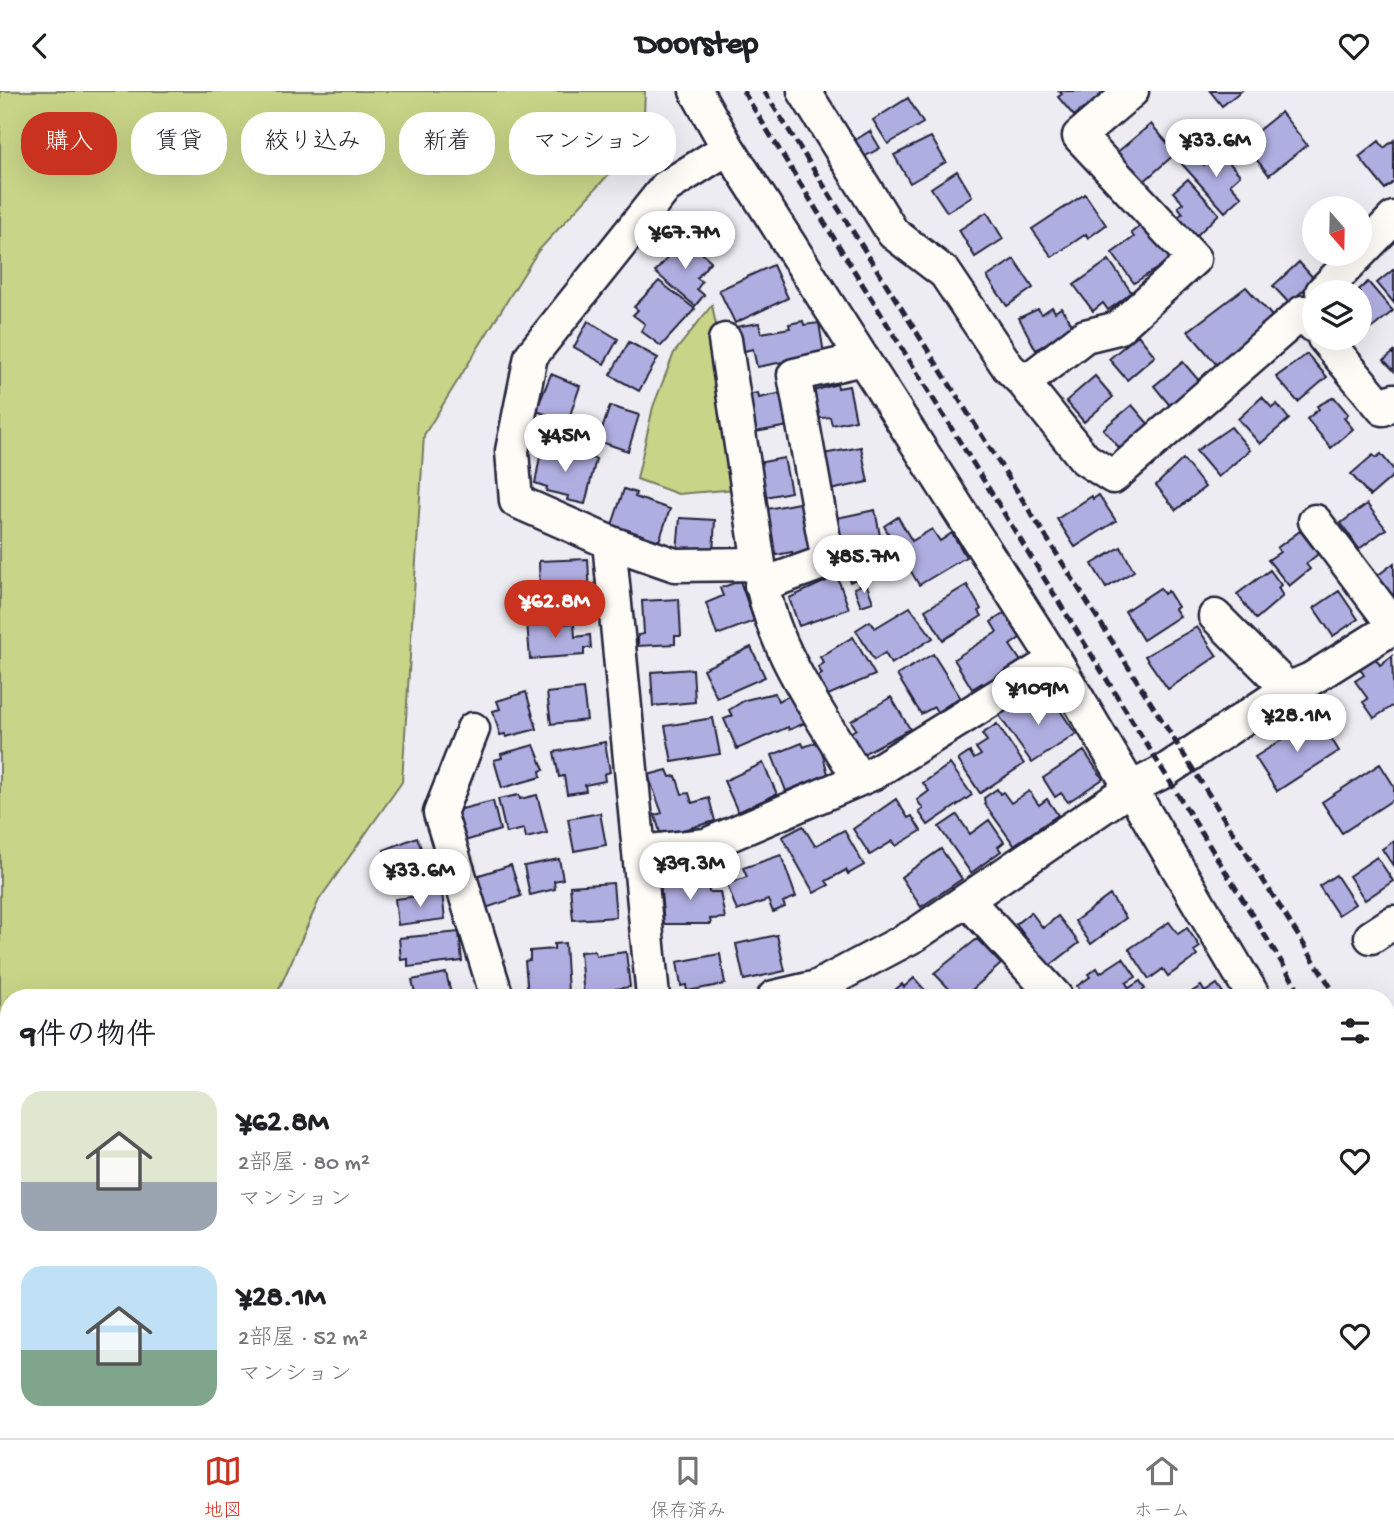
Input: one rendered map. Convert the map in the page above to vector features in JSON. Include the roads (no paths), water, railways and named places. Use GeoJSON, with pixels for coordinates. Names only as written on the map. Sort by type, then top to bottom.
{"type":"FeatureCollection","features":[{"type":"Feature","properties":{"kind":"street"},"geometry":{"type":"LineString","coordinates":[[696,91],[729,148],[1055,660],[1249,989]]}},
{"type":"Feature","properties":{"kind":"street"},"geometry":{"type":"LineString","coordinates":[[804,91],[893,233],[945,273],[1008,367],[1085,459],[1113,477],[1302,318]]}},
{"type":"Feature","properties":{"kind":"street"},"geometry":{"type":"LineString","coordinates":[[1024,383],[1085,336],[1118,328],[1194,259],[1079,137],[1132,91]]}},
{"type":"Feature","properties":{"kind":"street"},"geometry":{"type":"LineString","coordinates":[[729,148],[666,187],[531,356],[512,451],[516,501],[609,542],[675,565],[760,574],[828,561],[794,375],[863,359]]}},
{"type":"Feature","properties":{"kind":"street"},"geometry":{"type":"LineString","coordinates":[[1372,241],[1394,218]]}},
{"type":"Feature","properties":{"kind":"street"},"geometry":{"type":"LineString","coordinates":[[1338,280],[1350,266]]}},
{"type":"Feature","properties":{"kind":"street"},"geometry":{"type":"LineString","coordinates":[[726,340],[760,574],[778,642],[859,779]]}},
{"type":"Feature","properties":{"kind":"street"},"geometry":{"type":"LineString","coordinates":[[1334,350],[1383,409],[1394,400]]}},
{"type":"Feature","properties":{"kind":"street"},"geometry":{"type":"LineString","coordinates":[[808,989],[817,987],[915,935],[1131,788],[1164,771],[1288,689],[1311,679],[1394,626],[1315,521]]}},
{"type":"Feature","properties":{"kind":"street"},"geometry":{"type":"LineString","coordinates":[[609,542],[652,989]]}},
{"type":"Feature","properties":{"kind":"street"},"geometry":{"type":"LineString","coordinates":[[1215,616],[1288,689]]}},
{"type":"Feature","properties":{"kind":"street"},"geometry":{"type":"LineString","coordinates":[[640,852],[706,845],[859,779],[1055,660]]}},
{"type":"Feature","properties":{"kind":"street"},"geometry":{"type":"LineString","coordinates":[[473,729],[440,813],[495,989]]}},
{"type":"Feature","properties":{"kind":"street"},"geometry":{"type":"LineString","coordinates":[[967,900],[1049,989]]}},
{"type":"Feature","properties":{"kind":"railway"},"geometry":{"type":"LineString","coordinates":[[743,91],[1298,989]]}},
{"type":"Feature","properties":{"kind":"railway"},"geometry":{"type":"LineString","coordinates":[[764,91],[1332,989]]}}]}
